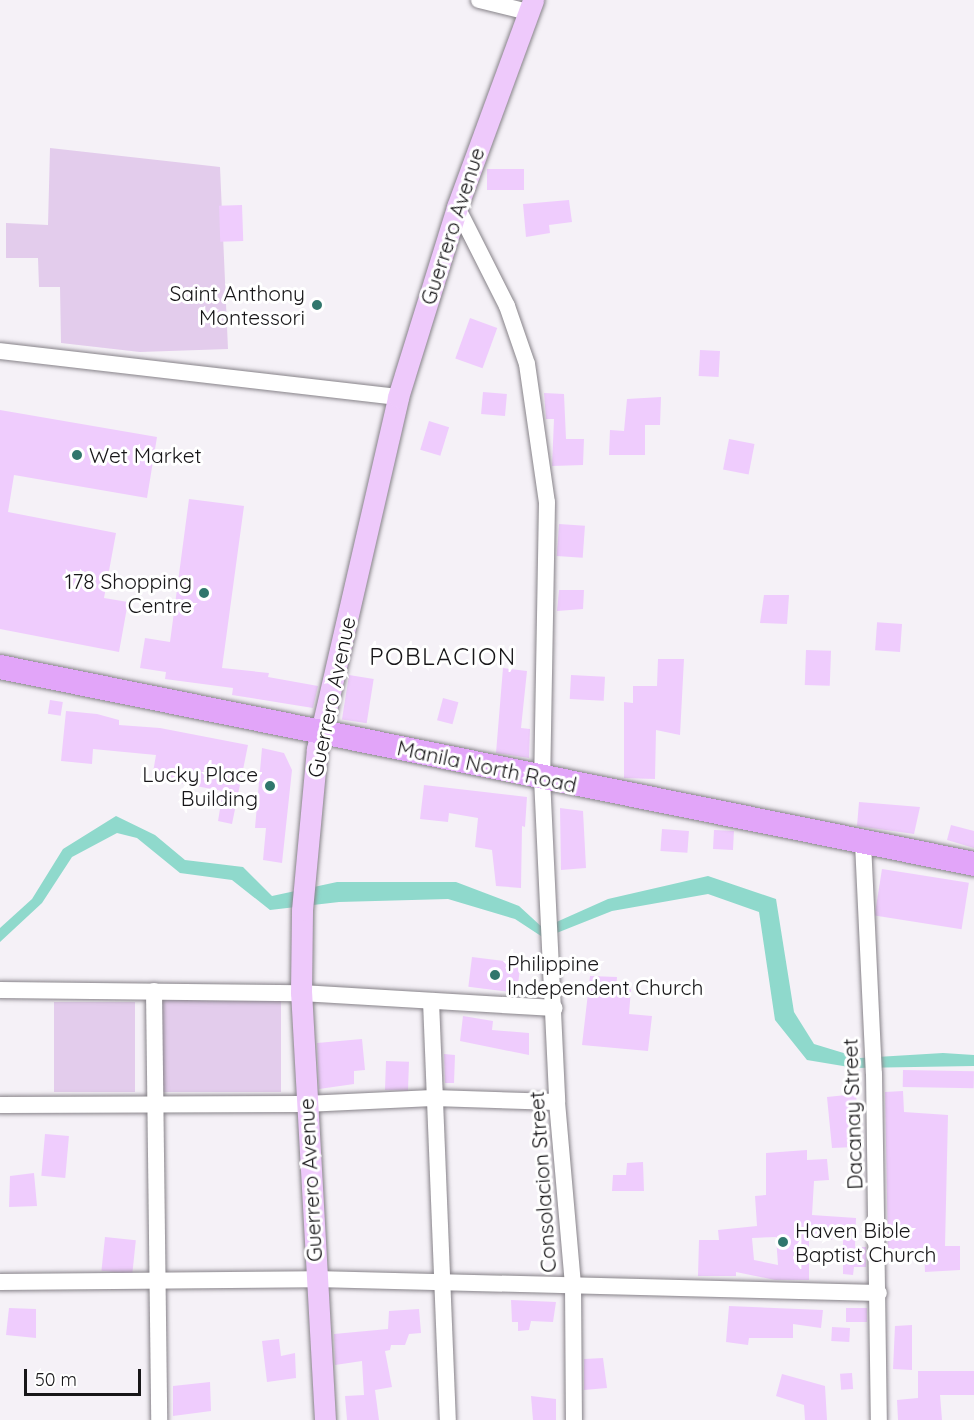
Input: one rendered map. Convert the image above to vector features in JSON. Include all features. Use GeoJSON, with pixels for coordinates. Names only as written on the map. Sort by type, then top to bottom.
{"type":"FeatureCollection","features":[{"type":"Feature","properties":{"kind":"highway","name":"Manila North Road"},"geometry":{"type":"LineString","coordinates":[[0,667],[974,864]]}},
{"type":"Feature","properties":{"kind":"main road","name":"Guerrero Avenue"},"geometry":{"type":"LineString","coordinates":[[325,1420],[305,1104],[301,993],[302,910],[321,731],[398,397],[457,207],[531,6]]}},
{"type":"Feature","properties":{"kind":"street"},"geometry":{"type":"LineString","coordinates":[[479,0],[531,6]]}},
{"type":"Feature","properties":{"kind":"street","name":"Consolacion Street"},"geometry":{"type":"LineString","coordinates":[[457,207],[507,306],[527,364],[538,426],[547,502],[542,778],[552,941],[557,1102],[573,1284],[574,1420]]}},
{"type":"Feature","properties":{"kind":"street"},"geometry":{"type":"LineString","coordinates":[[0,351],[398,397]]}},
{"type":"Feature","properties":{"kind":"street","name":"Dacanay Street"},"geometry":{"type":"LineString","coordinates":[[863,843],[874,1051],[879,1420]]}},
{"type":"Feature","properties":{"kind":"street"},"geometry":{"type":"LineString","coordinates":[[0,990],[301,993],[555,1008]]}},
{"type":"Feature","properties":{"kind":"street"},"geometry":{"type":"LineString","coordinates":[[154,992],[159,1420]]}},
{"type":"Feature","properties":{"kind":"street"},"geometry":{"type":"LineString","coordinates":[[432,1001],[433,1098],[448,1420]]}},
{"type":"Feature","properties":{"kind":"street"},"geometry":{"type":"LineString","coordinates":[[0,1105],[305,1104],[433,1098],[557,1102]]}},
{"type":"Feature","properties":{"kind":"street"},"geometry":{"type":"LineString","coordinates":[[0,1282],[315,1279],[879,1293]]}},
{"type":"Feature","properties":{"kind":"shaded area"},"geometry":{"type":"Polygon","coordinates":[[[50,148],[220,167],[228,349],[140,352],[61,343],[60,287],[39,287],[38,258],[6,258],[6,223],[48,225],[50,148]]]}},
{"type":"Feature","properties":{"kind":"shaded area"},"geometry":{"type":"Polygon","coordinates":[[[116,816],[155,835],[185,860],[243,867],[272,896],[337,882],[456,882],[519,906],[543,928],[608,899],[708,876],[776,899],[794,1012],[814,1044],[860,1058],[943,1053],[974,1055],[974,1066],[855,1068],[807,1060],[775,1020],[759,912],[708,894],[612,911],[544,938],[515,919],[448,899],[339,902],[270,910],[232,880],[180,873],[137,838],[117,833],[72,857],[42,903],[0,942],[0,928],[32,899],[63,849],[116,816]]]}},
{"type":"Feature","properties":{"kind":"shaded area"},"geometry":{"type":"Polygon","coordinates":[[[156,997],[281,997],[281,1092],[156,1092],[156,997]]]}},
{"type":"Feature","properties":{"kind":"shaded area"},"geometry":{"type":"Polygon","coordinates":[[[54,1002],[135,1002],[135,1092],[54,1092],[54,1002]]]}},
{"type":"Feature","properties":{"kind":"building"},"geometry":{"type":"Polygon","coordinates":[[[487,169],[524,169],[524,190],[487,190],[487,169]]]}},
{"type":"Feature","properties":{"kind":"building"},"geometry":{"type":"Polygon","coordinates":[[[569,200],[572,222],[549,225],[550,233],[526,237],[523,204],[569,200]]]}},
{"type":"Feature","properties":{"kind":"building"},"geometry":{"type":"Polygon","coordinates":[[[242,205],[243,241],[220,242],[219,206],[242,205]]]}},
{"type":"Feature","properties":{"kind":"building"},"geometry":{"type":"Polygon","coordinates":[[[470,318],[497,328],[483,368],[455,358],[470,318]]]}},
{"type":"Feature","properties":{"kind":"building"},"geometry":{"type":"Polygon","coordinates":[[[700,350],[720,351],[719,377],[699,376],[700,350]]]}},
{"type":"Feature","properties":{"kind":"building"},"geometry":{"type":"Polygon","coordinates":[[[483,392],[507,394],[505,416],[481,414],[483,392]]]}},
{"type":"Feature","properties":{"kind":"building"},"geometry":{"type":"Polygon","coordinates":[[[544,393],[564,394],[566,439],[584,439],[583,465],[552,466],[554,419],[546,419],[544,393]]]}},
{"type":"Feature","properties":{"kind":"building"},"geometry":{"type":"Polygon","coordinates":[[[661,397],[660,425],[645,425],[645,455],[609,455],[610,430],[624,431],[627,399],[661,397]]]}},
{"type":"Feature","properties":{"kind":"building"},"geometry":{"type":"Polygon","coordinates":[[[0,410],[157,437],[147,498],[14,475],[8,512],[116,533],[104,598],[128,602],[119,652],[0,629],[0,410]]]}},
{"type":"Feature","properties":{"kind":"building"},"geometry":{"type":"Polygon","coordinates":[[[429,421],[449,427],[440,456],[420,450],[429,421]]]}},
{"type":"Feature","properties":{"kind":"building"},"geometry":{"type":"Polygon","coordinates":[[[729,439],[755,444],[749,474],[723,469],[729,439]]]}},
{"type":"Feature","properties":{"kind":"building","name":"178 Shopping Centre"},"geometry":{"type":"Polygon","coordinates":[[[189,499],[244,506],[222,668],[269,673],[268,677],[318,686],[313,708],[232,695],[233,688],[165,679],[166,672],[140,668],[145,638],[170,642],[189,499]]]}},
{"type":"Feature","properties":{"kind":"building"},"geometry":{"type":"Polygon","coordinates":[[[559,524],[585,526],[583,558],[557,556],[559,524]]]}},
{"type":"Feature","properties":{"kind":"building"},"geometry":{"type":"Polygon","coordinates":[[[559,590],[584,590],[583,609],[557,611],[559,590]]]}},
{"type":"Feature","properties":{"kind":"building"},"geometry":{"type":"Polygon","coordinates":[[[764,595],[789,595],[787,624],[760,623],[764,595]]]}},
{"type":"Feature","properties":{"kind":"building"},"geometry":{"type":"Polygon","coordinates":[[[877,622],[902,624],[900,652],[875,650],[877,622]]]}},
{"type":"Feature","properties":{"kind":"building"},"geometry":{"type":"Polygon","coordinates":[[[806,650],[831,651],[830,686],[805,685],[806,650]]]}},
{"type":"Feature","properties":{"kind":"building"},"geometry":{"type":"Polygon","coordinates":[[[658,659],[684,659],[680,735],[656,730],[655,779],[624,778],[624,702],[633,703],[633,686],[657,686],[658,659]]]}},
{"type":"Feature","properties":{"kind":"building"},"geometry":{"type":"Polygon","coordinates":[[[503,668],[527,671],[521,728],[530,729],[529,758],[496,753],[503,668]]]}},
{"type":"Feature","properties":{"kind":"building"},"geometry":{"type":"Polygon","coordinates":[[[349,675],[374,679],[367,723],[342,719],[349,675]]]}},
{"type":"Feature","properties":{"kind":"building"},"geometry":{"type":"Polygon","coordinates":[[[571,675],[605,677],[604,701],[570,699],[571,675]]]}},
{"type":"Feature","properties":{"kind":"building"},"geometry":{"type":"Polygon","coordinates":[[[443,698],[458,702],[453,724],[437,720],[443,698]]]}},
{"type":"Feature","properties":{"kind":"building"},"geometry":{"type":"Polygon","coordinates":[[[50,700],[63,702],[61,716],[48,714],[50,700]]]}},
{"type":"Feature","properties":{"kind":"building"},"geometry":{"type":"Polygon","coordinates":[[[66,711],[97,714],[119,720],[119,725],[160,728],[248,745],[232,824],[218,821],[223,791],[152,778],[156,755],[93,749],[92,764],[61,761],[66,711]]]}},
{"type":"Feature","properties":{"kind":"building"},"geometry":{"type":"Polygon","coordinates":[[[262,748],[284,753],[292,770],[282,863],[263,860],[266,828],[255,828],[262,748]]]}},
{"type":"Feature","properties":{"kind":"building"},"geometry":{"type":"Polygon","coordinates":[[[424,785],[527,797],[525,827],[522,826],[521,888],[496,886],[492,850],[475,847],[478,818],[449,813],[448,822],[420,819],[424,785]]]}},
{"type":"Feature","properties":{"kind":"building"},"geometry":{"type":"Polygon","coordinates":[[[859,802],[920,807],[914,834],[857,826],[859,802]]]}},
{"type":"Feature","properties":{"kind":"building"},"geometry":{"type":"Polygon","coordinates":[[[560,808],[583,811],[586,868],[561,870],[560,808]]]}},
{"type":"Feature","properties":{"kind":"building"},"geometry":{"type":"Polygon","coordinates":[[[951,825],[974,831],[974,848],[947,840],[951,825]]]}},
{"type":"Feature","properties":{"kind":"building"},"geometry":{"type":"Polygon","coordinates":[[[662,829],[689,831],[687,853],[660,851],[662,829]]]}},
{"type":"Feature","properties":{"kind":"building"},"geometry":{"type":"Polygon","coordinates":[[[714,830],[734,831],[733,850],[713,849],[714,830]]]}},
{"type":"Feature","properties":{"kind":"building"},"geometry":{"type":"Polygon","coordinates":[[[882,869],[969,883],[962,929],[875,915],[882,869]]]}},
{"type":"Feature","properties":{"kind":"building","name":"Philippine Independent Church"},"geometry":{"type":"Polygon","coordinates":[[[472,957],[521,963],[517,993],[468,987],[472,957]]]}},
{"type":"Feature","properties":{"kind":"building"},"geometry":{"type":"Polygon","coordinates":[[[590,976],[617,977],[616,988],[631,989],[629,1014],[652,1016],[648,1051],[582,1045],[590,976]]]}},
{"type":"Feature","properties":{"kind":"building"},"geometry":{"type":"Polygon","coordinates":[[[463,1016],[493,1021],[492,1030],[529,1033],[529,1055],[460,1041],[463,1016]]]}},
{"type":"Feature","properties":{"kind":"building"},"geometry":{"type":"Polygon","coordinates":[[[362,1039],[365,1070],[354,1071],[354,1084],[319,1089],[317,1043],[362,1039]]]}},
{"type":"Feature","properties":{"kind":"building"},"geometry":{"type":"Polygon","coordinates":[[[444,1054],[455,1055],[454,1083],[445,1083],[444,1054]]]}},
{"type":"Feature","properties":{"kind":"building"},"geometry":{"type":"Polygon","coordinates":[[[386,1061],[409,1062],[408,1091],[385,1090],[386,1061]]]}},
{"type":"Feature","properties":{"kind":"building"},"geometry":{"type":"Polygon","coordinates":[[[903,1070],[974,1071],[974,1088],[903,1087],[903,1070]]]}},
{"type":"Feature","properties":{"kind":"building"},"geometry":{"type":"Polygon","coordinates":[[[903,1091],[904,1112],[948,1115],[945,1246],[960,1246],[960,1270],[925,1272],[924,1249],[888,1249],[885,1092],[903,1091]]]}},
{"type":"Feature","properties":{"kind":"building"},"geometry":{"type":"Polygon","coordinates":[[[856,1094],[859,1127],[855,1128],[855,1147],[832,1148],[827,1097],[856,1094]]]}},
{"type":"Feature","properties":{"kind":"building"},"geometry":{"type":"Polygon","coordinates":[[[45,1134],[69,1136],[65,1178],[41,1176],[45,1134]]]}},
{"type":"Feature","properties":{"kind":"building"},"geometry":{"type":"Polygon","coordinates":[[[807,1150],[807,1160],[827,1159],[829,1180],[814,1181],[812,1215],[856,1218],[855,1247],[866,1247],[866,1267],[854,1267],[853,1275],[843,1274],[843,1241],[840,1231],[833,1231],[832,1240],[809,1239],[809,1280],[775,1280],[736,1272],[736,1276],[698,1276],[699,1240],[719,1240],[718,1230],[757,1226],[755,1196],[766,1195],[766,1153],[807,1150]],[[776,1237],[752,1238],[754,1260],[778,1265],[776,1237]]]}},
{"type":"Feature","properties":{"kind":"building"},"geometry":{"type":"Polygon","coordinates":[[[643,1162],[644,1191],[612,1191],[613,1175],[626,1175],[627,1163],[643,1162]]]}},
{"type":"Feature","properties":{"kind":"building"},"geometry":{"type":"Polygon","coordinates":[[[34,1173],[37,1206],[9,1207],[10,1176],[34,1173]]]}},
{"type":"Feature","properties":{"kind":"building"},"geometry":{"type":"Polygon","coordinates":[[[105,1237],[136,1240],[132,1274],[101,1271],[105,1237]]]}},
{"type":"Feature","properties":{"kind":"building"},"geometry":{"type":"Polygon","coordinates":[[[511,1300],[556,1302],[553,1322],[531,1321],[529,1330],[518,1331],[518,1322],[512,1322],[511,1300]]]}},
{"type":"Feature","properties":{"kind":"building"},"geometry":{"type":"Polygon","coordinates":[[[729,1306],[823,1310],[821,1328],[793,1324],[793,1338],[749,1338],[748,1345],[726,1342],[729,1306]]]}},
{"type":"Feature","properties":{"kind":"building"},"geometry":{"type":"Polygon","coordinates":[[[9,1308],[36,1309],[36,1338],[6,1335],[9,1308]]]}},
{"type":"Feature","properties":{"kind":"building"},"geometry":{"type":"Polygon","coordinates":[[[846,1308],[867,1308],[867,1322],[846,1322],[846,1308]]]}},
{"type":"Feature","properties":{"kind":"building"},"geometry":{"type":"Polygon","coordinates":[[[419,1309],[421,1333],[409,1334],[405,1345],[391,1345],[390,1350],[385,1351],[392,1387],[375,1390],[379,1420],[347,1420],[345,1396],[364,1395],[362,1361],[335,1365],[334,1334],[388,1329],[389,1311],[419,1309]]]}},
{"type":"Feature","properties":{"kind":"building"},"geometry":{"type":"Polygon","coordinates":[[[912,1325],[912,1370],[893,1369],[895,1326],[912,1325]]]}},
{"type":"Feature","properties":{"kind":"building"},"geometry":{"type":"Polygon","coordinates":[[[832,1327],[850,1328],[849,1342],[831,1341],[832,1327]]]}},
{"type":"Feature","properties":{"kind":"building"},"geometry":{"type":"Polygon","coordinates":[[[279,1339],[281,1356],[295,1353],[296,1378],[267,1382],[262,1341],[279,1339]]]}},
{"type":"Feature","properties":{"kind":"building"},"geometry":{"type":"Polygon","coordinates":[[[603,1358],[607,1388],[584,1390],[584,1359],[603,1358]]]}},
{"type":"Feature","properties":{"kind":"building"},"geometry":{"type":"Polygon","coordinates":[[[918,1371],[974,1371],[974,1395],[940,1395],[942,1420],[898,1420],[897,1400],[918,1398],[918,1371]]]}},
{"type":"Feature","properties":{"kind":"building"},"geometry":{"type":"Polygon","coordinates":[[[852,1373],[853,1389],[841,1390],[840,1374],[852,1373]]]}},
{"type":"Feature","properties":{"kind":"building"},"geometry":{"type":"Polygon","coordinates":[[[782,1374],[825,1386],[827,1420],[805,1420],[804,1405],[776,1396],[782,1374]]]}},
{"type":"Feature","properties":{"kind":"building"},"geometry":{"type":"Polygon","coordinates":[[[210,1382],[211,1411],[173,1416],[173,1386],[210,1382]]]}},
{"type":"Feature","properties":{"kind":"building"},"geometry":{"type":"Polygon","coordinates":[[[531,1396],[556,1399],[556,1420],[533,1420],[531,1396]]]}},
{"type":"Feature","properties":{"kind":"place","name":"Saint Anthony Montessori"},"geometry":{"type":"Point","coordinates":[317,305]}},
{"type":"Feature","properties":{"kind":"place","name":"Wet Market"},"geometry":{"type":"Point","coordinates":[77,455]}},
{"type":"Feature","properties":{"kind":"place","name":"178 Shopping Centre"},"geometry":{"type":"Point","coordinates":[204,593]}},
{"type":"Feature","properties":{"kind":"place","name":"Lucky Place Building"},"geometry":{"type":"Point","coordinates":[270,786]}},
{"type":"Feature","properties":{"kind":"place","name":"Philippine Independent Church"},"geometry":{"type":"Point","coordinates":[495,975]}},
{"type":"Feature","properties":{"kind":"place","name":"Haven Bible Baptist Church"},"geometry":{"type":"Point","coordinates":[783,1242]}},
{"type":"Feature","properties":{"kind":"district","name":"POBLACION"},"geometry":{"type":"Point","coordinates":[443,657]}}]}
